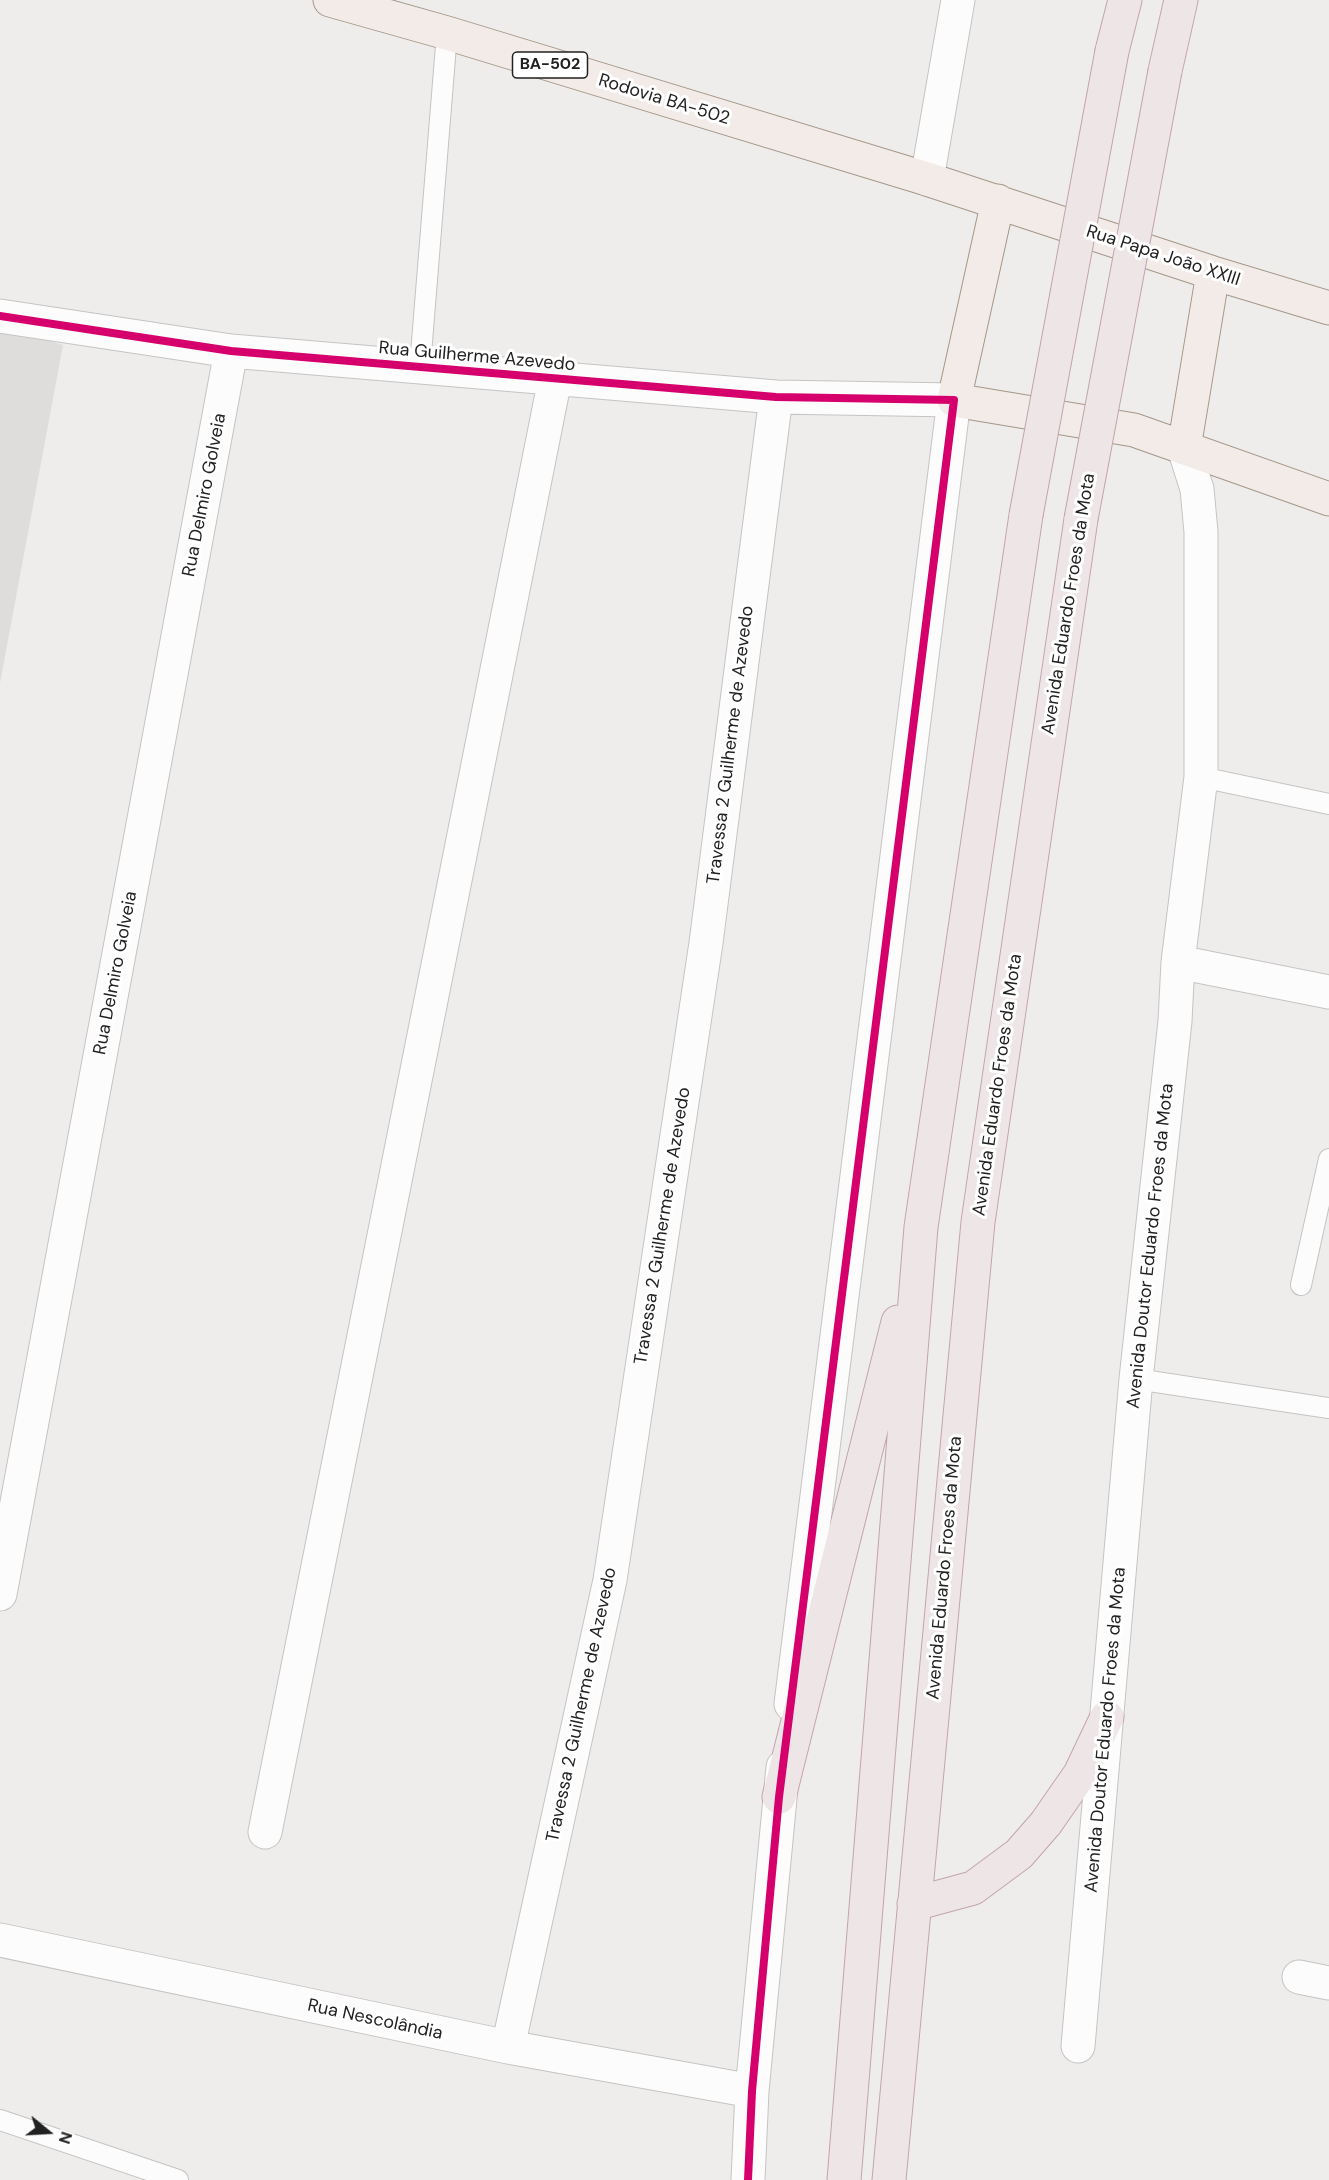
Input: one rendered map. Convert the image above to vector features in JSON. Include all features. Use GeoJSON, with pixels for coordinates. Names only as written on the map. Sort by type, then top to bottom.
{"type":"FeatureCollection","features":[{"type":"Feature","properties":{"kind":"highway"},"geometry":{"type":"LineString","coordinates":[[843,2180],[921,1227],[1026,516],[1112,51],[1125,0]]}},
{"type":"Feature","properties":{"kind":"highway","name":"Avenida Eduardo Froes da Mota"},"geometry":{"type":"LineString","coordinates":[[890,2180],[978,1222],[1081,519],[1165,71],[1181,0]]}},
{"type":"Feature","properties":{"kind":"highway"},"geometry":{"type":"LineString","coordinates":[[779,1797],[921,1227]]}},
{"type":"Feature","properties":{"kind":"highway"},"geometry":{"type":"LineString","coordinates":[[914,1904],[973,1888],[1019,1854],[1046,1822],[1080,1774],[1107,1717]]}},
{"type":"Feature","properties":{"kind":"main road","name":"Rodovia BA-502"},"geometry":{"type":"LineString","coordinates":[[334,1],[447,33],[998,201]]}},
{"type":"Feature","properties":{"kind":"main road","name":"Rua Papa João XXIII"},"geometry":{"type":"LineString","coordinates":[[998,201],[1212,273],[1329,308]]}},
{"type":"Feature","properties":{"kind":"main road"},"geometry":{"type":"LineString","coordinates":[[998,201],[954,400],[1134,430],[1329,499]]}},
{"type":"Feature","properties":{"kind":"main road"},"geometry":{"type":"LineString","coordinates":[[1184,448],[1212,273]]}},
{"type":"Feature","properties":{"kind":"street"},"geometry":{"type":"LineString","coordinates":[[927,179],[958,0]]}},
{"type":"Feature","properties":{"kind":"street","name":"Rua Guilherme Azevedo"},"geometry":{"type":"LineString","coordinates":[[0,316],[231,351],[776,397],[954,400]]}},
{"type":"Feature","properties":{"kind":"street","name":"Rua Delmiro Golveia"},"geometry":{"type":"LineString","coordinates":[[0,1594],[231,351]]}},
{"type":"Feature","properties":{"kind":"street"},"geometry":{"type":"LineString","coordinates":[[265,1832],[555,379]]}},
{"type":"Feature","properties":{"kind":"street","name":"Travessa 2 Guilherme de Azevedo"},"geometry":{"type":"LineString","coordinates":[[508,2047],[610,1580],[706,943],[776,397]]}},
{"type":"Feature","properties":{"kind":"street"},"geometry":{"type":"LineString","coordinates":[[748,2180],[752,2091],[779,1797],[954,400]]}},
{"type":"Feature","properties":{"kind":"street","name":"Avenida Doutor Eduardo Froes da Mota"},"geometry":{"type":"LineString","coordinates":[[1078,2046],[1136,1379],[1175,1021],[1178,962],[1201,777],[1201,532],[1197,489],[1184,448]]}},
{"type":"Feature","properties":{"kind":"street"},"geometry":{"type":"LineString","coordinates":[[1178,962],[1329,992]]}},
{"type":"Feature","properties":{"kind":"street","name":"Rua Nescolândia"},"geometry":{"type":"LineString","coordinates":[[0,1940],[508,2047],[752,2091]]}},
{"type":"Feature","properties":{"kind":"lane"},"geometry":{"type":"LineString","coordinates":[[420,366],[447,33]]}},
{"type":"Feature","properties":{"kind":"lane"},"geometry":{"type":"LineString","coordinates":[[1201,777],[1329,804]]}},
{"type":"Feature","properties":{"kind":"lane"},"geometry":{"type":"LineString","coordinates":[[1301,1285],[1329,1159]]}},
{"type":"Feature","properties":{"kind":"lane"},"geometry":{"type":"LineString","coordinates":[[1136,1379],[1329,1408]]}},
{"type":"Feature","properties":{"kind":"lane"},"geometry":{"type":"LineString","coordinates":[[0,2120],[178,2180]]}},
{"type":"Feature","properties":{"kind":"shaded area"},"geometry":{"type":"Polygon","coordinates":[[[0,326],[63,345],[0,683],[0,326]]]}},
{"type":"Feature","properties":{"kind":"cycle path"},"geometry":{"type":"LineString","coordinates":[[0,316],[231,351],[776,397],[954,400],[779,1797],[752,2091],[748,2180]]}}]}
